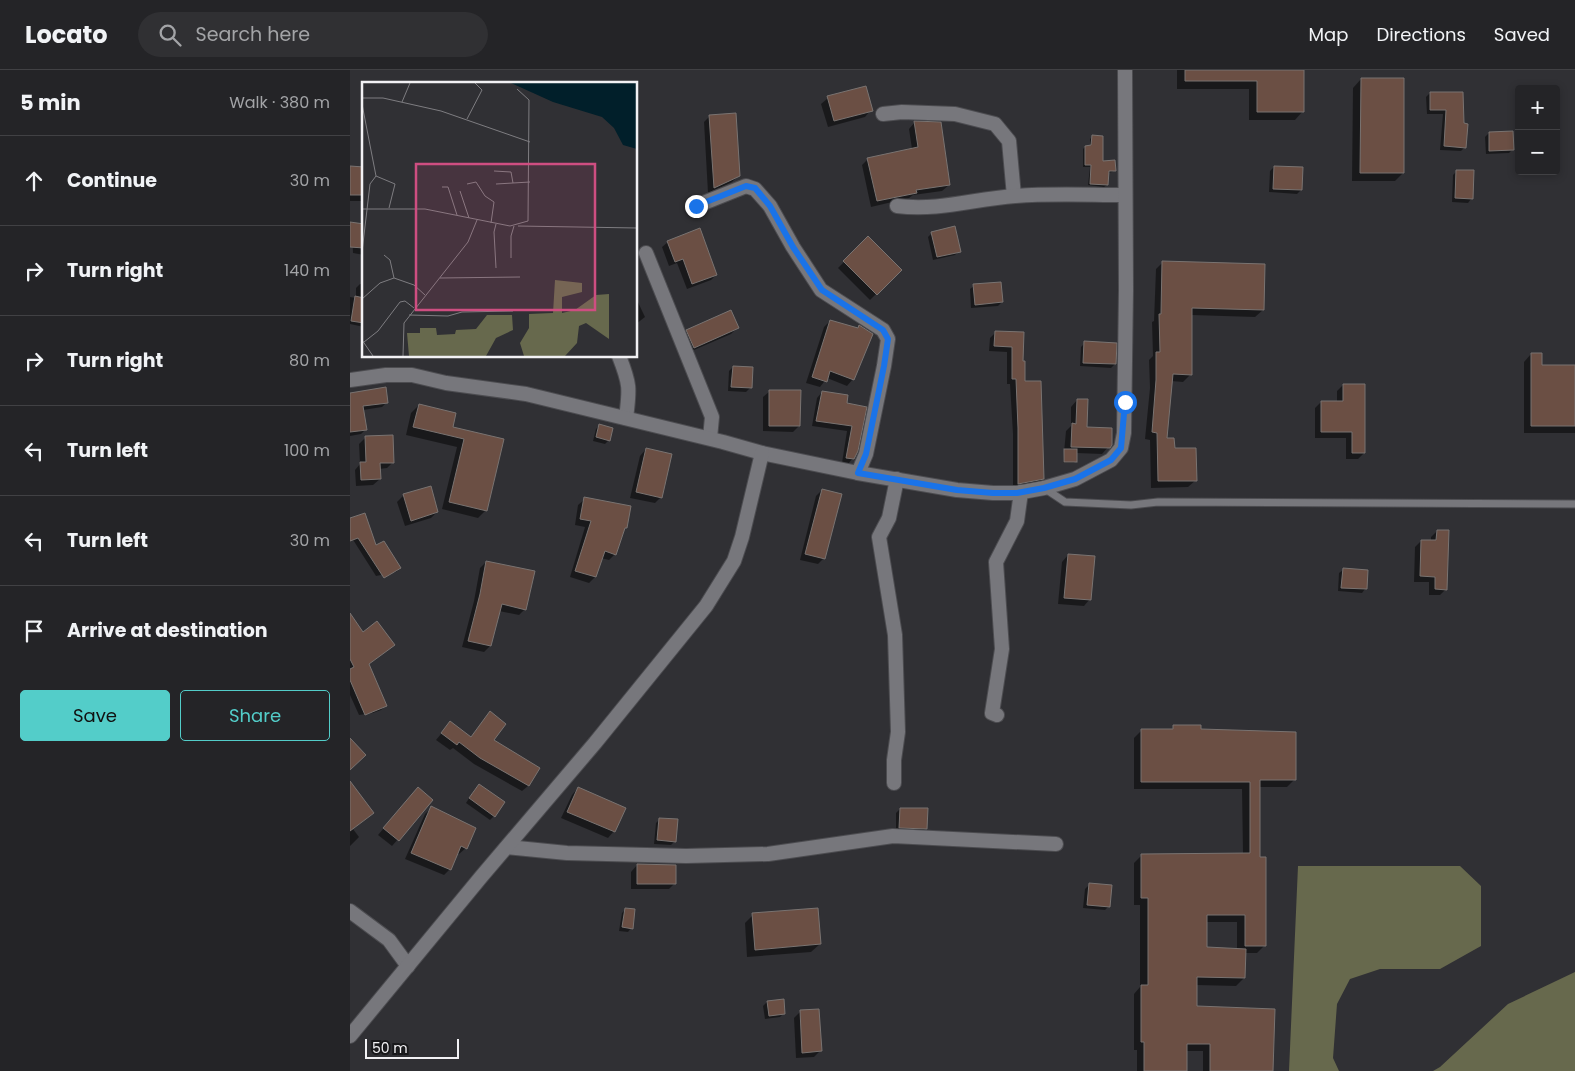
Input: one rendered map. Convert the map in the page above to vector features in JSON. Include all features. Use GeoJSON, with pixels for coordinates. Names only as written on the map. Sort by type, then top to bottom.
{"type":"FeatureCollection","features":[{"type":"Feature","properties":{"kind":"street"},"geometry":{"type":"LineString","coordinates":[[350,380],[386,375],[412,375],[446,383],[526,394],[710,438],[762,453],[858,473],[957,490],[993,493],[1021,492],[1075,479],[1111,460],[1121,448],[1125,402],[1125,70]]}},
{"type":"Feature","properties":{"kind":"street"},"geometry":{"type":"LineString","coordinates":[[883,114],[902,112],[955,114],[995,124],[1008,141],[1014,196]]}},
{"type":"Feature","properties":{"kind":"street"},"geometry":{"type":"LineString","coordinates":[[696,206],[746,186],[755,188],[770,206],[793,247],[822,290],[883,330],[888,339],[884,366],[866,454],[858,473]]}},
{"type":"Feature","properties":{"kind":"street"},"geometry":{"type":"LineString","coordinates":[[897,206],[934,208],[1014,196],[1125,195]]}},
{"type":"Feature","properties":{"kind":"street"},"geometry":{"type":"LineString","coordinates":[[646,253],[712,417],[710,438]]}},
{"type":"Feature","properties":{"kind":"street"},"geometry":{"type":"LineString","coordinates":[[620,358],[628,377],[630,388],[626,418]]}},
{"type":"Feature","properties":{"kind":"street"},"geometry":{"type":"LineString","coordinates":[[350,1036],[596,743],[706,606],[734,561],[742,537],[762,453]]}},
{"type":"Feature","properties":{"kind":"street"},"geometry":{"type":"LineString","coordinates":[[894,783],[894,760],[898,732],[894,635],[879,537],[889,518],[897,479]]}},
{"type":"Feature","properties":{"kind":"street"},"geometry":{"type":"LineString","coordinates":[[997,715],[992,713],[1002,650],[996,562],[1017,520],[1021,492]]}},
{"type":"Feature","properties":{"kind":"street"},"geometry":{"type":"LineString","coordinates":[[507,847],[567,852],[686,856],[768,854],[893,836],[1056,844]]}},
{"type":"Feature","properties":{"kind":"street"},"geometry":{"type":"LineString","coordinates":[[350,911],[389,940],[408,966]]}},
{"type":"Feature","properties":{"kind":"lane"},"geometry":{"type":"LineString","coordinates":[[1044,488],[1066,502],[1131,505],[1158,502],[1575,504]]}},
{"type":"Feature","properties":{"kind":"green space"},"geometry":{"type":"Polygon","coordinates":[[[1298,866],[1460,866],[1481,886],[1481,946],[1440,969],[1380,969],[1350,979],[1337,1004],[1333,1058],[1339,1071],[1289,1071],[1298,866]]]}},
{"type":"Feature","properties":{"kind":"green space"},"geometry":{"type":"Polygon","coordinates":[[[1575,972],[1575,1071],[1433,1071],[1440,1067],[1508,1004],[1575,972]]]}},
{"type":"Feature","properties":{"kind":"building"},"geometry":{"type":"Polygon","coordinates":[[[1185,70],[1304,70],[1304,112],[1257,112],[1257,81],[1185,81],[1185,70]]]}},
{"type":"Feature","properties":{"kind":"building"},"geometry":{"type":"Polygon","coordinates":[[[1361,78],[1404,78],[1404,173],[1360,173],[1361,78]]]}},
{"type":"Feature","properties":{"kind":"building"},"geometry":{"type":"Polygon","coordinates":[[[866,86],[873,111],[834,121],[827,96],[866,86]]]}},
{"type":"Feature","properties":{"kind":"building"},"geometry":{"type":"Polygon","coordinates":[[[1430,92],[1463,92],[1464,123],[1468,124],[1466,148],[1444,146],[1446,110],[1430,110],[1430,92]]]}},
{"type":"Feature","properties":{"kind":"building"},"geometry":{"type":"Polygon","coordinates":[[[736,113],[740,176],[714,188],[709,115],[736,113]]]}},
{"type":"Feature","properties":{"kind":"building"},"geometry":{"type":"Polygon","coordinates":[[[914,121],[941,122],[950,185],[916,190],[917,193],[877,201],[867,158],[918,147],[914,121]]]}},
{"type":"Feature","properties":{"kind":"building"},"geometry":{"type":"Polygon","coordinates":[[[1513,131],[1514,150],[1489,151],[1489,132],[1513,131]]]}},
{"type":"Feature","properties":{"kind":"building"},"geometry":{"type":"Polygon","coordinates":[[[1092,135],[1103,136],[1103,161],[1115,160],[1116,171],[1109,171],[1108,185],[1090,184],[1091,165],[1085,165],[1085,146],[1091,145],[1092,135]]]}},
{"type":"Feature","properties":{"kind":"building"},"geometry":{"type":"Polygon","coordinates":[[[350,166],[362,167],[362,195],[350,195],[350,166]]]}},
{"type":"Feature","properties":{"kind":"building"},"geometry":{"type":"Polygon","coordinates":[[[1274,166],[1303,167],[1302,190],[1273,189],[1274,166]]]}},
{"type":"Feature","properties":{"kind":"building"},"geometry":{"type":"Polygon","coordinates":[[[1456,170],[1474,170],[1473,199],[1455,198],[1456,170]]]}},
{"type":"Feature","properties":{"kind":"building"},"geometry":{"type":"Polygon","coordinates":[[[350,222],[362,224],[362,248],[350,247],[350,222]]]}},
{"type":"Feature","properties":{"kind":"building"},"geometry":{"type":"Polygon","coordinates":[[[955,226],[961,252],[937,257],[931,232],[955,226]]]}},
{"type":"Feature","properties":{"kind":"building"},"geometry":{"type":"Polygon","coordinates":[[[700,228],[717,275],[692,284],[683,259],[675,262],[667,241],[700,228]]]}},
{"type":"Feature","properties":{"kind":"building"},"geometry":{"type":"Polygon","coordinates":[[[868,236],[902,270],[877,295],[843,261],[868,236]]]}},
{"type":"Feature","properties":{"kind":"building"},"geometry":{"type":"Polygon","coordinates":[[[1162,261],[1265,264],[1264,310],[1192,308],[1192,375],[1173,374],[1167,438],[1174,438],[1175,448],[1196,448],[1197,481],[1158,481],[1157,433],[1152,432],[1156,352],[1160,352],[1159,314],[1161,314],[1162,261]]]}},
{"type":"Feature","properties":{"kind":"building"},"geometry":{"type":"Polygon","coordinates":[[[1001,282],[1003,302],[975,305],[973,284],[1001,282]]]}},
{"type":"Feature","properties":{"kind":"building"},"geometry":{"type":"Polygon","coordinates":[[[355,296],[362,298],[362,323],[351,321],[355,296]]]}},
{"type":"Feature","properties":{"kind":"building"},"geometry":{"type":"Polygon","coordinates":[[[731,310],[739,328],[694,348],[686,330],[731,310]]]}},
{"type":"Feature","properties":{"kind":"building"},"geometry":{"type":"Polygon","coordinates":[[[830,320],[858,328],[859,325],[873,334],[854,380],[830,371],[827,382],[812,377],[830,320]]]}},
{"type":"Feature","properties":{"kind":"building"},"geometry":{"type":"Polygon","coordinates":[[[995,331],[1024,332],[1023,361],[1025,361],[1025,381],[1041,381],[1044,479],[1018,484],[1016,379],[1012,379],[1012,347],[994,346],[995,331]]]}},
{"type":"Feature","properties":{"kind":"building"},"geometry":{"type":"Polygon","coordinates":[[[1084,341],[1117,343],[1116,364],[1083,363],[1084,341]]]}},
{"type":"Feature","properties":{"kind":"building"},"geometry":{"type":"Polygon","coordinates":[[[1531,353],[1542,353],[1542,365],[1575,365],[1575,426],[1531,426],[1531,353]]]}},
{"type":"Feature","properties":{"kind":"building"},"geometry":{"type":"Polygon","coordinates":[[[733,366],[753,367],[752,388],[731,387],[733,366]]]}},
{"type":"Feature","properties":{"kind":"building"},"geometry":{"type":"Polygon","coordinates":[[[1343,384],[1365,384],[1365,453],[1352,453],[1352,432],[1321,432],[1321,401],[1343,401],[1343,384]]]}},
{"type":"Feature","properties":{"kind":"building"},"geometry":{"type":"Polygon","coordinates":[[[386,387],[388,403],[363,406],[367,430],[350,432],[350,393],[386,387]]]}},
{"type":"Feature","properties":{"kind":"building"},"geometry":{"type":"Polygon","coordinates":[[[769,390],[801,390],[800,426],[769,426],[769,390]]]}},
{"type":"Feature","properties":{"kind":"building"},"geometry":{"type":"Polygon","coordinates":[[[822,391],[848,395],[847,403],[867,407],[858,451],[854,459],[846,458],[852,426],[816,421],[822,391]]]}},
{"type":"Feature","properties":{"kind":"building"},"geometry":{"type":"Polygon","coordinates":[[[1077,399],[1088,399],[1087,427],[1112,428],[1112,445],[1110,448],[1071,447],[1072,423],[1076,424],[1077,399]]]}},
{"type":"Feature","properties":{"kind":"building"},"geometry":{"type":"Polygon","coordinates":[[[419,404],[456,413],[453,427],[504,439],[487,511],[449,502],[464,439],[413,427],[419,404]]]}},
{"type":"Feature","properties":{"kind":"building"},"geometry":{"type":"Polygon","coordinates":[[[599,424],[613,428],[610,441],[596,437],[599,424]]]}},
{"type":"Feature","properties":{"kind":"building"},"geometry":{"type":"Polygon","coordinates":[[[393,435],[394,463],[380,463],[381,479],[361,480],[360,462],[366,462],[365,436],[393,435]]]}},
{"type":"Feature","properties":{"kind":"building"},"geometry":{"type":"Polygon","coordinates":[[[646,448],[672,454],[662,498],[636,492],[646,448]]]}},
{"type":"Feature","properties":{"kind":"building"},"geometry":{"type":"Polygon","coordinates":[[[1064,449],[1077,449],[1077,462],[1064,462],[1064,449]]]}},
{"type":"Feature","properties":{"kind":"building"},"geometry":{"type":"Polygon","coordinates":[[[431,486],[438,512],[411,521],[403,494],[431,486]]]}},
{"type":"Feature","properties":{"kind":"building"},"geometry":{"type":"Polygon","coordinates":[[[822,489],[842,494],[825,559],[805,554],[822,489]]]}},
{"type":"Feature","properties":{"kind":"building"},"geometry":{"type":"Polygon","coordinates":[[[584,497],[631,506],[627,528],[625,528],[616,555],[605,551],[596,577],[575,571],[591,521],[580,519],[584,497]]]}},
{"type":"Feature","properties":{"kind":"building"},"geometry":{"type":"Polygon","coordinates":[[[365,513],[376,545],[384,541],[401,568],[384,578],[358,538],[350,541],[350,518],[365,513]]]}},
{"type":"Feature","properties":{"kind":"building"},"geometry":{"type":"Polygon","coordinates":[[[1437,530],[1449,530],[1447,590],[1435,589],[1435,577],[1420,576],[1421,540],[1436,540],[1437,530]]]}},
{"type":"Feature","properties":{"kind":"building"},"geometry":{"type":"Polygon","coordinates":[[[1068,554],[1095,556],[1091,600],[1064,598],[1068,554]]]}},
{"type":"Feature","properties":{"kind":"building"},"geometry":{"type":"Polygon","coordinates":[[[486,561],[535,571],[526,610],[502,604],[491,646],[468,641],[486,561]]]}},
{"type":"Feature","properties":{"kind":"building"},"geometry":{"type":"Polygon","coordinates":[[[1343,568],[1368,570],[1367,589],[1341,588],[1343,568]]]}},
{"type":"Feature","properties":{"kind":"building"},"geometry":{"type":"Polygon","coordinates":[[[350,613],[363,632],[377,621],[395,645],[369,664],[387,706],[365,715],[350,680],[350,669],[354,667],[350,659],[350,613]]]}},
{"type":"Feature","properties":{"kind":"building"},"geometry":{"type":"Polygon","coordinates":[[[490,711],[506,724],[494,740],[540,768],[529,786],[480,758],[459,742],[457,745],[441,733],[450,721],[471,737],[490,711]]]}},
{"type":"Feature","properties":{"kind":"building"},"geometry":{"type":"Polygon","coordinates":[[[1173,725],[1201,725],[1201,729],[1296,732],[1296,780],[1260,780],[1260,857],[1266,857],[1266,946],[1245,946],[1245,915],[1207,915],[1207,947],[1246,949],[1245,978],[1197,977],[1197,1006],[1275,1009],[1273,1071],[1210,1071],[1210,1044],[1187,1044],[1187,1071],[1144,1071],[1144,1042],[1141,1042],[1141,985],[1148,985],[1148,898],[1141,898],[1141,854],[1250,853],[1250,782],[1141,782],[1141,729],[1173,729],[1173,725]]]}},
{"type":"Feature","properties":{"kind":"building"},"geometry":{"type":"Polygon","coordinates":[[[350,738],[366,755],[350,770],[350,738]]]}},
{"type":"Feature","properties":{"kind":"building"},"geometry":{"type":"Polygon","coordinates":[[[350,781],[374,813],[350,831],[350,781]]]}},
{"type":"Feature","properties":{"kind":"building"},"geometry":{"type":"Polygon","coordinates":[[[479,784],[505,802],[495,817],[469,798],[479,784]]]}},
{"type":"Feature","properties":{"kind":"building"},"geometry":{"type":"Polygon","coordinates":[[[418,787],[433,800],[399,841],[383,828],[418,787]]]}},
{"type":"Feature","properties":{"kind":"building"},"geometry":{"type":"Polygon","coordinates":[[[578,787],[626,808],[615,832],[567,812],[578,787]]]}},
{"type":"Feature","properties":{"kind":"building"},"geometry":{"type":"Polygon","coordinates":[[[431,806],[476,828],[467,849],[461,846],[451,870],[411,853],[431,806]]]}},
{"type":"Feature","properties":{"kind":"building"},"geometry":{"type":"Polygon","coordinates":[[[900,808],[928,808],[927,829],[899,828],[900,808]]]}},
{"type":"Feature","properties":{"kind":"building"},"geometry":{"type":"Polygon","coordinates":[[[659,818],[678,819],[676,842],[657,840],[659,818]]]}},
{"type":"Feature","properties":{"kind":"building"},"geometry":{"type":"Polygon","coordinates":[[[637,864],[676,865],[676,884],[637,884],[637,864]]]}},
{"type":"Feature","properties":{"kind":"building"},"geometry":{"type":"Polygon","coordinates":[[[1089,883],[1112,885],[1110,907],[1087,905],[1089,883]]]}},
{"type":"Feature","properties":{"kind":"building"},"geometry":{"type":"Polygon","coordinates":[[[625,908],[635,909],[633,929],[622,927],[625,908]]]}},
{"type":"Feature","properties":{"kind":"building"},"geometry":{"type":"Polygon","coordinates":[[[818,908],[821,944],[755,950],[752,913],[818,908]]]}},
{"type":"Feature","properties":{"kind":"building"},"geometry":{"type":"Polygon","coordinates":[[[784,999],[785,1014],[769,1016],[767,1001],[784,999]]]}},
{"type":"Feature","properties":{"kind":"building"},"geometry":{"type":"Polygon","coordinates":[[[819,1009],[822,1051],[802,1053],[800,1010],[819,1009]]]}},
{"type":"Feature","properties":{"kind":"route"},"geometry":{"type":"LineString","coordinates":[[696,206],[746,186],[755,188],[770,206],[793,247],[822,290],[883,330],[888,339],[884,366],[866,454],[858,473],[957,490],[993,493],[1017,493],[1044,488],[1075,479],[1111,460],[1121,448],[1124,433],[1125,402]]}}]}
